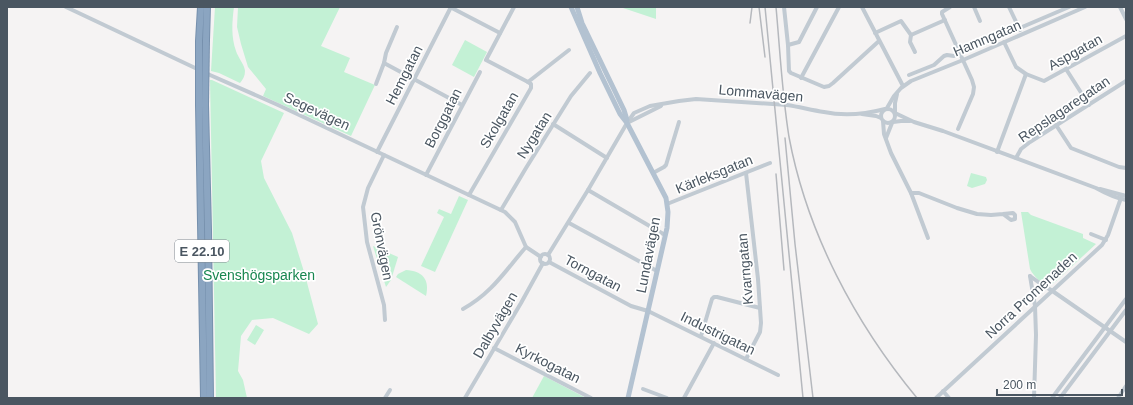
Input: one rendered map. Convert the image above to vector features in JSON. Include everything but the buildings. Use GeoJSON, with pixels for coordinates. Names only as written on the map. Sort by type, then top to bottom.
{"type":"FeatureCollection","features":[{"type":"Feature","properties":{"kind":"highway","name":"E 22.10"},"geometry":{"type":"LineString","coordinates":[[201,7],[204,398]]}},
{"type":"Feature","properties":{"kind":"highway","name":"E 22.10"},"geometry":{"type":"LineString","coordinates":[[202,41],[207,7]]}},
{"type":"Feature","properties":{"kind":"highway","name":"E 22.10"},"geometry":{"type":"LineString","coordinates":[[202,105],[208,230],[210,398]]}},
{"type":"Feature","properties":{"kind":"main road","name":"Lundavägen"},"geometry":{"type":"LineString","coordinates":[[571,7],[619,113],[627,123]]}},
{"type":"Feature","properties":{"kind":"main road","name":"Lundavägen"},"geometry":{"type":"LineString","coordinates":[[576,7],[582,23],[624,110],[627,123],[666,198],[667,204],[668,219],[665,235],[628,398]]}},
{"type":"Feature","properties":{"kind":"street","name":"Segevägen"},"geometry":{"type":"LineString","coordinates":[[66,7],[501,210],[515,222],[526,247]]}},
{"type":"Feature","properties":{"kind":"street","name":"Hemgatan"},"geometry":{"type":"LineString","coordinates":[[377,152],[415,80],[450,7]]}},
{"type":"Feature","properties":{"kind":"street"},"geometry":{"type":"LineString","coordinates":[[450,7],[500,33]]}},
{"type":"Feature","properties":{"kind":"street"},"geometry":{"type":"LineString","coordinates":[[514,7],[486,60],[528,82]]}},
{"type":"Feature","properties":{"kind":"street"},"geometry":{"type":"LineString","coordinates":[[784,7],[789,71],[791,74],[824,87],[831,85],[879,41]]}},
{"type":"Feature","properties":{"kind":"street"},"geometry":{"type":"LineString","coordinates":[[788,45],[800,42],[817,7]]}},
{"type":"Feature","properties":{"kind":"street"},"geometry":{"type":"LineString","coordinates":[[801,78],[839,7]]}},
{"type":"Feature","properties":{"kind":"street"},"geometry":{"type":"LineString","coordinates":[[862,7],[903,86]]}},
{"type":"Feature","properties":{"kind":"street"},"geometry":{"type":"LineString","coordinates":[[950,7],[942,12],[972,80],[974,90],[958,129]]}},
{"type":"Feature","properties":{"kind":"street"},"geometry":{"type":"LineString","coordinates":[[974,7],[980,21]]}},
{"type":"Feature","properties":{"kind":"street"},"geometry":{"type":"LineString","coordinates":[[1010,7],[1022,34]]}},
{"type":"Feature","properties":{"kind":"street"},"geometry":{"type":"LineString","coordinates":[[909,75],[934,65],[944,56],[954,56],[960,54],[1069,7]]}},
{"type":"Feature","properties":{"kind":"street","name":"Hamngatan"},"geometry":{"type":"LineString","coordinates":[[886,109],[894,96],[903,86],[1076,9],[1085,7]]}},
{"type":"Feature","properties":{"kind":"street"},"geometry":{"type":"LineString","coordinates":[[1120,7],[1126,19]]}},
{"type":"Feature","properties":{"kind":"street"},"geometry":{"type":"LineString","coordinates":[[875,32],[901,20],[910,35],[910,42],[915,52]]}},
{"type":"Feature","properties":{"kind":"street"},"geometry":{"type":"LineString","coordinates":[[910,35],[945,20]]}},
{"type":"Feature","properties":{"kind":"street"},"geometry":{"type":"LineString","coordinates":[[376,84],[386,53],[397,28]]}},
{"type":"Feature","properties":{"kind":"street","name":"Aspgatan"},"geometry":{"type":"LineString","coordinates":[[1004,42],[1016,67],[1026,74],[1044,81],[1126,36]]}},
{"type":"Feature","properties":{"kind":"street","name":"Skolgatan"},"geometry":{"type":"LineString","coordinates":[[469,195],[531,88],[531,84],[528,82],[569,50]]}},
{"type":"Feature","properties":{"kind":"street"},"geometry":{"type":"LineString","coordinates":[[384,63],[462,105]]}},
{"type":"Feature","properties":{"kind":"street"},"geometry":{"type":"LineString","coordinates":[[1066,69],[1089,105]]}},
{"type":"Feature","properties":{"kind":"street","name":"Borggatan"},"geometry":{"type":"LineString","coordinates":[[426,175],[480,72]]}},
{"type":"Feature","properties":{"kind":"street","name":"Nygatan"},"geometry":{"type":"LineString","coordinates":[[501,210],[571,96],[590,73]]}},
{"type":"Feature","properties":{"kind":"street"},"geometry":{"type":"LineString","coordinates":[[997,152],[1026,74]]}},
{"type":"Feature","properties":{"kind":"street","name":"Repslagaregatan"},"geometry":{"type":"LineString","coordinates":[[1016,158],[1026,145],[1126,81]]}},
{"type":"Feature","properties":{"kind":"street"},"geometry":{"type":"LineString","coordinates":[[886,138],[888,130],[895,118],[896,95],[899,90]]}},
{"type":"Feature","properties":{"kind":"street","name":"Lommavägen"},"geometry":{"type":"LineString","coordinates":[[627,123],[634,113],[650,106],[662,105],[679,100],[787,105],[831,114],[876,116],[888,123],[900,121],[914,122]]}},
{"type":"Feature","properties":{"kind":"street"},"geometry":{"type":"LineString","coordinates":[[886,109],[882,113],[886,138],[891,153],[911,193],[928,238]]}},
{"type":"Feature","properties":{"kind":"street","name":"Lommavägen"},"geometry":{"type":"LineString","coordinates":[[858,114],[892,109],[895,113],[914,122],[943,131],[1096,188],[1107,190],[1123,197],[1126,200]]}},
{"type":"Feature","properties":{"kind":"street"},"geometry":{"type":"LineString","coordinates":[[653,173],[666,165],[680,122]]}},
{"type":"Feature","properties":{"kind":"street"},"geometry":{"type":"LineString","coordinates":[[463,309],[481,297],[493,286],[526,247],[541,257],[540,260],[543,263],[549,262],[550,258],[548,255],[569,223],[627,123]]}},
{"type":"Feature","properties":{"kind":"street"},"geometry":{"type":"LineString","coordinates":[[553,124],[607,158]]}},
{"type":"Feature","properties":{"kind":"street"},"geometry":{"type":"LineString","coordinates":[[1056,125],[1071,148],[1119,167],[1126,168]]}},
{"type":"Feature","properties":{"kind":"street","name":"Grönvägen"},"geometry":{"type":"LineString","coordinates":[[384,155],[368,188],[363,207],[367,242],[384,304],[385,320]]}},
{"type":"Feature","properties":{"kind":"street","name":"Kärleksgatan"},"geometry":{"type":"LineString","coordinates":[[667,204],[770,163]]}},
{"type":"Feature","properties":{"kind":"street","name":"Kvarngatan"},"geometry":{"type":"LineString","coordinates":[[746,173],[761,323],[760,332],[746,359]]}},
{"type":"Feature","properties":{"kind":"street"},"geometry":{"type":"LineString","coordinates":[[588,190],[665,235]]}},
{"type":"Feature","properties":{"kind":"street"},"geometry":{"type":"LineString","coordinates":[[911,193],[919,193],[977,214],[1003,214]]}},
{"type":"Feature","properties":{"kind":"street","name":"Norra Promenaden"},"geometry":{"type":"LineString","coordinates":[[936,398],[1102,245],[1106,240],[1123,197]]}},
{"type":"Feature","properties":{"kind":"street"},"geometry":{"type":"LineString","coordinates":[[569,223],[657,271]]}},
{"type":"Feature","properties":{"kind":"street"},"geometry":{"type":"LineString","coordinates":[[1091,234],[1106,240]]}},
{"type":"Feature","properties":{"kind":"street"},"geometry":{"type":"LineString","coordinates":[[541,257],[544,254],[548,255]]}},
{"type":"Feature","properties":{"kind":"street","name":"Torngatan"},"geometry":{"type":"LineString","coordinates":[[549,262],[633,307],[648,311]]}},
{"type":"Feature","properties":{"kind":"street","name":"Dalbyvägen"},"geometry":{"type":"LineString","coordinates":[[465,398],[543,263]]}},
{"type":"Feature","properties":{"kind":"street"},"geometry":{"type":"LineString","coordinates":[[1034,398],[1036,334],[1035,306],[1030,276],[1126,342]]}},
{"type":"Feature","properties":{"kind":"street"},"geometry":{"type":"LineString","coordinates":[[702,336],[712,299],[716,296],[760,308]]}},
{"type":"Feature","properties":{"kind":"street"},"geometry":{"type":"LineString","coordinates":[[1052,398],[1126,299]]}},
{"type":"Feature","properties":{"kind":"street"},"geometry":{"type":"LineString","coordinates":[[1060,398],[1126,310]]}},
{"type":"Feature","properties":{"kind":"street","name":"Industrigatan"},"geometry":{"type":"LineString","coordinates":[[648,311],[702,336],[778,375]]}},
{"type":"Feature","properties":{"kind":"street"},"geometry":{"type":"LineString","coordinates":[[684,398],[714,343]]}},
{"type":"Feature","properties":{"kind":"street","name":"Kyrkogatan"},"geometry":{"type":"LineString","coordinates":[[494,348],[591,398]]}},
{"type":"Feature","properties":{"kind":"street"},"geometry":{"type":"LineString","coordinates":[[1118,398],[1126,386]]}},
{"type":"Feature","properties":{"kind":"street"},"geometry":{"type":"LineString","coordinates":[[644,389],[667,398]]}},
{"type":"Feature","properties":{"kind":"street"},"geometry":{"type":"LineString","coordinates":[[385,398],[390,390]]}},
{"type":"Feature","properties":{"kind":"street"},"geometry":{"type":"LineString","coordinates":[[943,391],[949,398]]}},
{"type":"Feature","properties":{"kind":"green space"},"geometry":{"type":"Polygon","coordinates":[[[215,7],[234,7],[232,24],[233,40],[245,71],[244,77],[240,83],[219,73],[211,71],[215,7]]]}},
{"type":"Feature","properties":{"kind":"green space"},"geometry":{"type":"Polygon","coordinates":[[[238,7],[340,7],[321,46],[350,58],[344,72],[375,85],[351,136],[263,96],[266,89],[248,67],[241,44],[237,27],[238,7]]]}},
{"type":"Feature","properties":{"kind":"green space"},"geometry":{"type":"Polygon","coordinates":[[[620,7],[656,7],[656,19],[620,7]]]}},
{"type":"Feature","properties":{"kind":"green space"},"geometry":{"type":"Polygon","coordinates":[[[465,40],[487,52],[474,77],[452,65],[465,40]]]}},
{"type":"Feature","properties":{"kind":"green space","name":"Svenshögsparken"},"geometry":{"type":"Polygon","coordinates":[[[210,80],[284,113],[261,161],[264,178],[292,233],[318,324],[309,334],[273,318],[252,320],[241,336],[238,371],[243,380],[247,398],[216,398],[210,80]]]}},
{"type":"Feature","properties":{"kind":"green space"},"geometry":{"type":"Polygon","coordinates":[[[971,173],[986,177],[987,180],[985,184],[972,188],[967,186],[971,173]]]}},
{"type":"Feature","properties":{"kind":"green space"},"geometry":{"type":"Polygon","coordinates":[[[459,196],[468,200],[435,272],[421,266],[444,217],[437,213],[439,209],[451,214],[459,196]]]}},
{"type":"Feature","properties":{"kind":"green space"},"geometry":{"type":"Polygon","coordinates":[[[1021,212],[1028,212],[1031,215],[1083,234],[1083,238],[1096,244],[1049,286],[1038,279],[1030,269],[1021,212]]]}},
{"type":"Feature","properties":{"kind":"green space"},"geometry":{"type":"Polygon","coordinates":[[[373,246],[398,257],[391,280],[386,287],[373,246]]]}},
{"type":"Feature","properties":{"kind":"green space"},"geometry":{"type":"Polygon","coordinates":[[[406,270],[416,272],[424,277],[427,285],[426,296],[396,277],[398,274],[406,270]]]}},
{"type":"Feature","properties":{"kind":"green space"},"geometry":{"type":"Polygon","coordinates":[[[256,325],[264,330],[255,345],[247,340],[256,325]]]}},
{"type":"Feature","properties":{"kind":"green space"},"geometry":{"type":"Polygon","coordinates":[[[544,376],[586,398],[532,398],[544,376]]]}},
{"type":"Feature","properties":{"kind":"railway"},"geometry":{"type":"LineString","coordinates":[[750,23],[752,7]]}},
{"type":"Feature","properties":{"kind":"railway"},"geometry":{"type":"LineString","coordinates":[[759,7],[765,57]]}},
{"type":"Feature","properties":{"kind":"railway"},"geometry":{"type":"LineString","coordinates":[[765,7],[803,398]]}},
{"type":"Feature","properties":{"kind":"railway"},"geometry":{"type":"LineString","coordinates":[[776,7],[789,137],[797,173],[808,208],[836,275],[854,308],[873,339],[917,398]]}},
{"type":"Feature","properties":{"kind":"railway"},"geometry":{"type":"LineString","coordinates":[[785,138],[795,244],[813,398]]}},
{"type":"Feature","properties":{"kind":"railway"},"geometry":{"type":"LineString","coordinates":[[776,174],[784,270]]}}]}
